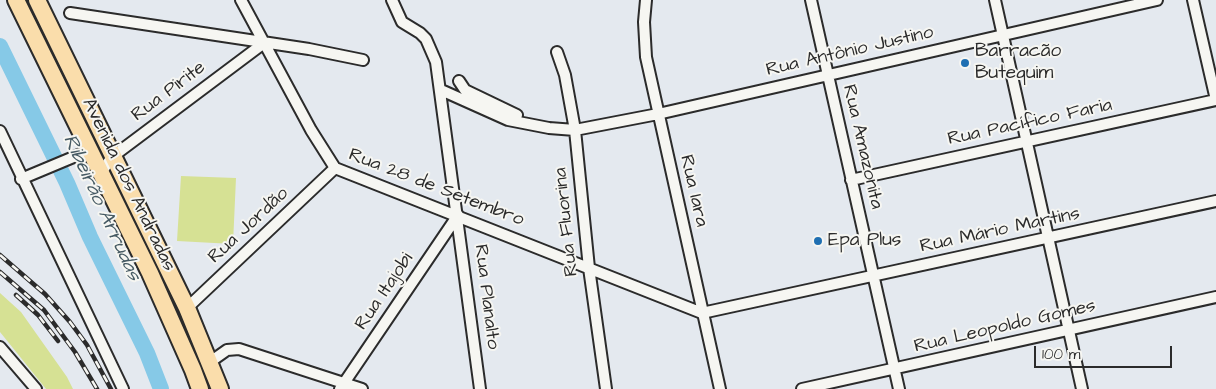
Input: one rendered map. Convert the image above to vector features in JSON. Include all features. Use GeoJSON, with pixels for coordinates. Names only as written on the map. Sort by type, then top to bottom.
{"type":"FeatureCollection","features":[{"type":"Feature","properties":{"kind":"main road","name":"Avenida dos Andradas"},"geometry":{"type":"LineString","coordinates":[[16,0],[86,152],[100,174],[170,315],[200,389]]}},
{"type":"Feature","properties":{"kind":"main road","name":"Avenida dos Andradas"},"geometry":{"type":"LineString","coordinates":[[37,0],[187,308],[220,389]]}},
{"type":"Feature","properties":{"kind":"main road"},"geometry":{"type":"LineString","coordinates":[[170,315],[181,315],[187,308]]}},
{"type":"Feature","properties":{"kind":"street","name":"Rua 28 de Setembro"},"geometry":{"type":"LineString","coordinates":[[241,0],[311,130],[335,168],[702,313]]}},
{"type":"Feature","properties":{"kind":"street"},"geometry":{"type":"LineString","coordinates":[[392,0],[402,22],[420,32],[430,45],[436,62],[441,90]]}},
{"type":"Feature","properties":{"kind":"street","name":"Rua Iara"},"geometry":{"type":"LineString","coordinates":[[646,0],[644,22],[646,57],[720,389]]}},
{"type":"Feature","properties":{"kind":"street","name":"Rua Amazonita"},"geometry":{"type":"LineString","coordinates":[[811,0],[899,389]]}},
{"type":"Feature","properties":{"kind":"street"},"geometry":{"type":"LineString","coordinates":[[995,0],[1082,389]]}},
{"type":"Feature","properties":{"kind":"street","name":"Rua Antônio Justino"},"geometry":{"type":"LineString","coordinates":[[441,90],[508,120],[550,128],[575,130],[658,114],[1157,0]]}},
{"type":"Feature","properties":{"kind":"street"},"geometry":{"type":"LineString","coordinates":[[1193,0],[1216,100]]}},
{"type":"Feature","properties":{"kind":"street"},"geometry":{"type":"LineString","coordinates":[[70,13],[363,60]]}},
{"type":"Feature","properties":{"kind":"street","name":"Rua Pirite"},"geometry":{"type":"LineString","coordinates":[[100,174],[112,157],[264,43]]}},
{"type":"Feature","properties":{"kind":"street","name":"Rua Fluorina"},"geometry":{"type":"LineString","coordinates":[[557,52],[565,76],[575,130],[590,268],[606,389]]}},
{"type":"Feature","properties":{"kind":"street","name":"Rua Antônio Justino"},"geometry":{"type":"LineString","coordinates":[[459,81],[465,90],[484,102],[550,128]]}},
{"type":"Feature","properties":{"kind":"street","name":"Rua Planalto"},"geometry":{"type":"LineString","coordinates":[[441,90],[480,389]]}},
{"type":"Feature","properties":{"kind":"street","name":"Rua Pacífico Faria"},"geometry":{"type":"LineString","coordinates":[[852,180],[1216,100]]}},
{"type":"Feature","properties":{"kind":"street"},"geometry":{"type":"LineString","coordinates":[[0,131],[21,179],[124,389]]}},
{"type":"Feature","properties":{"kind":"street"},"geometry":{"type":"LineString","coordinates":[[21,179],[47,170],[86,152]]}},
{"type":"Feature","properties":{"kind":"street","name":"Rua Jordão"},"geometry":{"type":"LineString","coordinates":[[187,308],[335,168]]}},
{"type":"Feature","properties":{"kind":"street","name":"Rua Mário Martins"},"geometry":{"type":"LineString","coordinates":[[702,313],[1049,239],[1216,201]]}},
{"type":"Feature","properties":{"kind":"street","name":"Rua Itajobi"},"geometry":{"type":"LineString","coordinates":[[342,386],[458,215]]}},
{"type":"Feature","properties":{"kind":"street","name":"Rua Leopoldo Gomes"},"geometry":{"type":"LineString","coordinates":[[802,389],[1216,297]]}},
{"type":"Feature","properties":{"kind":"street"},"geometry":{"type":"LineString","coordinates":[[210,362],[233,348],[342,386],[362,389]]}},
{"type":"Feature","properties":{"kind":"street"},"geometry":{"type":"LineString","coordinates":[[1,350],[36,389]]}},
{"type":"Feature","properties":{"kind":"green space"},"geometry":{"type":"Polygon","coordinates":[[[181,176],[236,178],[233,244],[177,241],[181,176]]]}},
{"type":"Feature","properties":{"kind":"green space"},"geometry":{"type":"Polygon","coordinates":[[[0,293],[21,312],[67,377],[73,389],[46,389],[0,332],[0,293]]]}},
{"type":"Feature","properties":{"kind":"waterway","name":"Ribeirão Arrudas"},"geometry":{"type":"LineString","coordinates":[[0,46],[147,353],[161,389]]}},
{"type":"Feature","properties":{"kind":"railway"},"geometry":{"type":"LineString","coordinates":[[0,255],[45,294],[70,322],[87,345],[111,389]]}},
{"type":"Feature","properties":{"kind":"railway"},"geometry":{"type":"LineString","coordinates":[[0,272],[44,310],[75,352],[97,389]]}},
{"type":"Feature","properties":{"kind":"railway"},"geometry":{"type":"LineString","coordinates":[[16,295],[38,315],[58,341]]}},
{"type":"Feature","properties":{"kind":"place","name":"Barracão Butequim"},"geometry":{"type":"Point","coordinates":[965,63]}},
{"type":"Feature","properties":{"kind":"place","name":"Epa Plus"},"geometry":{"type":"Point","coordinates":[818,241]}}]}
